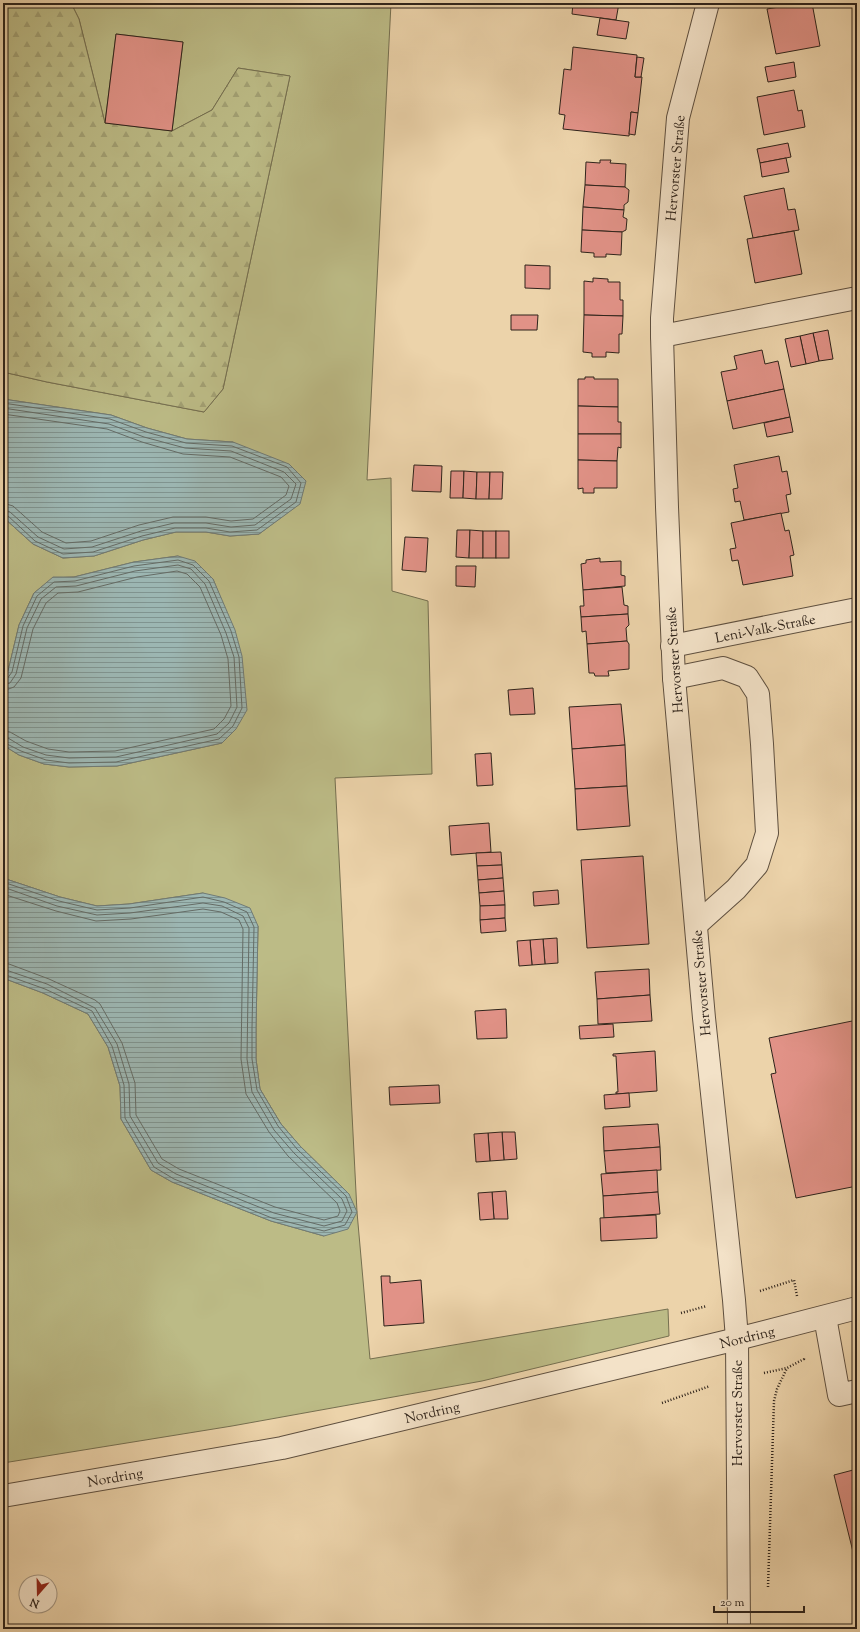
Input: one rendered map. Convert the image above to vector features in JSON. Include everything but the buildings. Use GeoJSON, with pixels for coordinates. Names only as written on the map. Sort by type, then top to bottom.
{"type":"FeatureCollection","features":[{"type":"Feature","properties":{"kind":"street","name":"Hervorster Straße"},"geometry":{"type":"LineString","coordinates":[[708,3],[678,118],[662,318],[662,336],[674,678],[697,924],[704,1018],[734,1292],[737,1340],[739,1629]]}},
{"type":"Feature","properties":{"kind":"street"},"geometry":{"type":"LineString","coordinates":[[662,336],[857,298]]}},
{"type":"Feature","properties":{"kind":"street","name":"Leni-Valk-Straße"},"geometry":{"type":"LineString","coordinates":[[672,646],[857,609]]}},
{"type":"Feature","properties":{"kind":"street"},"geometry":{"type":"LineString","coordinates":[[674,678],[723,668],[748,677],[758,694],[767,833],[757,864],[736,889],[697,924]]}},
{"type":"Feature","properties":{"kind":"street","name":"Nordring"},"geometry":{"type":"LineString","coordinates":[[3,1496],[282,1448],[737,1340],[857,1308]]}},
{"type":"Feature","properties":{"kind":"street"},"geometry":{"type":"LineString","coordinates":[[825,1317],[838,1395],[857,1390]]}},
{"type":"Feature","properties":{"kind":"path"},"geometry":{"type":"LineString","coordinates":[[767,1591],[774,1401],[777,1388],[787,1368]]}},
{"type":"Feature","properties":{"kind":"green space"},"geometry":{"type":"Polygon","coordinates":[[[3,3],[71,3],[79,19],[105,123],[172,131],[212,110],[238,68],[290,76],[223,389],[204,412],[47,382],[3,372],[3,3]]]}},
{"type":"Feature","properties":{"kind":"green space"},"geometry":{"type":"Polygon","coordinates":[[[71,3],[391,3],[367,480],[391,478],[392,591],[428,601],[432,774],[335,778],[357,1212],[370,1359],[668,1309],[669,1336],[482,1381],[232,1426],[3,1463],[3,978],[43,993],[88,1014],[108,1047],[120,1086],[121,1119],[151,1170],[172,1182],[271,1221],[324,1236],[349,1194],[300,1146],[281,1124],[260,1089],[256,1059],[258,926],[203,893],[129,904],[97,906],[60,897],[3,878],[3,745],[19,755],[44,764],[69,767],[117,766],[222,743],[220,597],[213,579],[178,556],[134,562],[74,577],[53,578],[34,593],[19,625],[8,671],[3,678],[3,517],[33,544],[63,558],[94,556],[143,540],[176,532],[206,532],[230,536],[259,534],[299,504],[233,442],[187,439],[147,428],[111,415],[3,399],[3,372],[47,382],[204,412],[223,389],[290,76],[238,68],[212,110],[172,131],[183,42],[116,34],[105,123],[79,19],[71,3]]]}},
{"type":"Feature","properties":{"kind":"water"},"geometry":{"type":"Polygon","coordinates":[[[3,399],[111,415],[147,428],[187,439],[233,442],[289,464],[306,481],[300,504],[259,534],[230,536],[206,532],[176,532],[143,540],[94,556],[63,558],[33,544],[3,517],[3,399]]]}},
{"type":"Feature","properties":{"kind":"water"},"geometry":{"type":"Polygon","coordinates":[[[178,556],[195,561],[213,579],[235,630],[242,656],[247,710],[236,729],[222,743],[117,766],[69,767],[44,764],[19,755],[3,745],[3,678],[8,671],[19,625],[34,593],[53,577],[74,577],[134,562],[178,556]]]}},
{"type":"Feature","properties":{"kind":"water"},"geometry":{"type":"Polygon","coordinates":[[[3,878],[60,897],[97,906],[129,904],[203,893],[225,898],[250,908],[258,926],[256,1059],[260,1089],[281,1124],[300,1146],[349,1194],[357,1212],[348,1229],[324,1236],[271,1221],[172,1182],[151,1170],[121,1119],[120,1086],[108,1047],[88,1014],[43,993],[3,978],[3,878]]]}}]}
